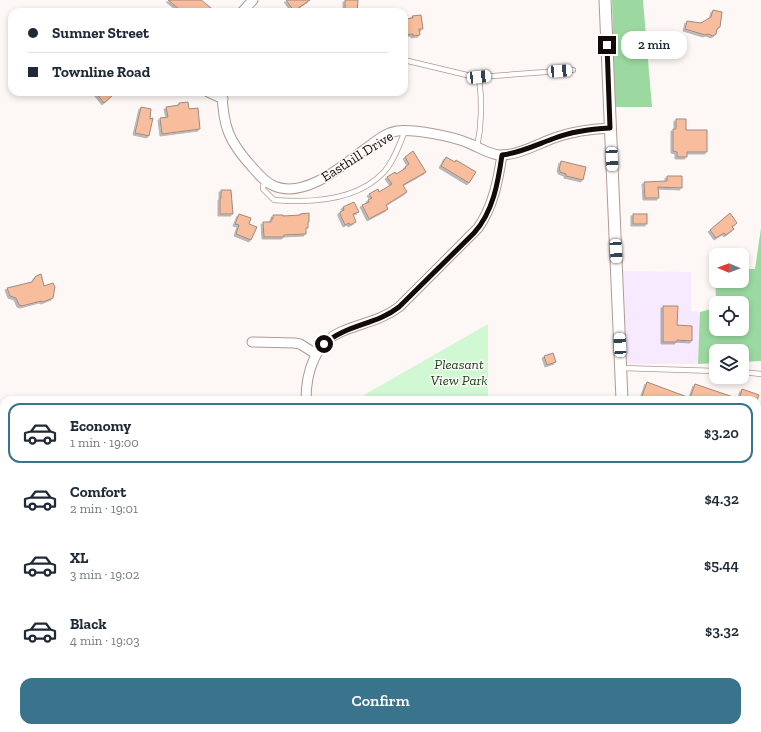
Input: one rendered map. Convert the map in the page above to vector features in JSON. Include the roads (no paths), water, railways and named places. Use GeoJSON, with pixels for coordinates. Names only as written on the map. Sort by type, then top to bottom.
{"type":"FeatureCollection","features":[{"type":"Feature","properties":{"kind":"street"},"geometry":{"type":"LineString","coordinates":[[605,0],[622,396]]}},
{"type":"Feature","properties":{"kind":"street","name":"Easthill Drive"},"geometry":{"type":"LineString","coordinates":[[222,96],[225,123],[232,140],[251,166],[264,180],[274,186],[286,188],[299,188],[311,184],[332,172],[384,136],[393,132],[416,132],[461,140],[490,153],[502,155],[518,152],[572,133],[610,128]]}},
{"type":"Feature","properties":{"kind":"street"},"geometry":{"type":"LineString","coordinates":[[306,396],[310,368],[316,354],[324,344],[341,332],[382,318],[399,307],[474,233],[482,223],[491,205],[498,180],[502,155]]}},
{"type":"Feature","properties":{"kind":"street"},"geometry":{"type":"LineString","coordinates":[[252,342],[294,342],[316,354]]}},
{"type":"Feature","properties":{"kind":"lane"},"geometry":{"type":"LineString","coordinates":[[408,61],[479,77],[573,70]]}},
{"type":"Feature","properties":{"kind":"lane"},"geometry":{"type":"LineString","coordinates":[[476,147],[479,136],[479,77]]}},
{"type":"Feature","properties":{"kind":"lane"},"geometry":{"type":"LineString","coordinates":[[264,180],[263,189],[274,200],[291,202],[329,199],[357,191],[371,184],[385,171],[394,156],[405,131]]}},
{"type":"Feature","properties":{"kind":"lane"},"geometry":{"type":"LineString","coordinates":[[621,368],[709,371]]}},
{"type":"Feature","properties":{"kind":"lane"},"geometry":{"type":"LineString","coordinates":[[749,373],[761,374]]}},
{"type":"Feature","properties":{"kind":"park label","name":"Pleasant View Park"},"geometry":{"type":"Point","coordinates":[459,372]}}]}
